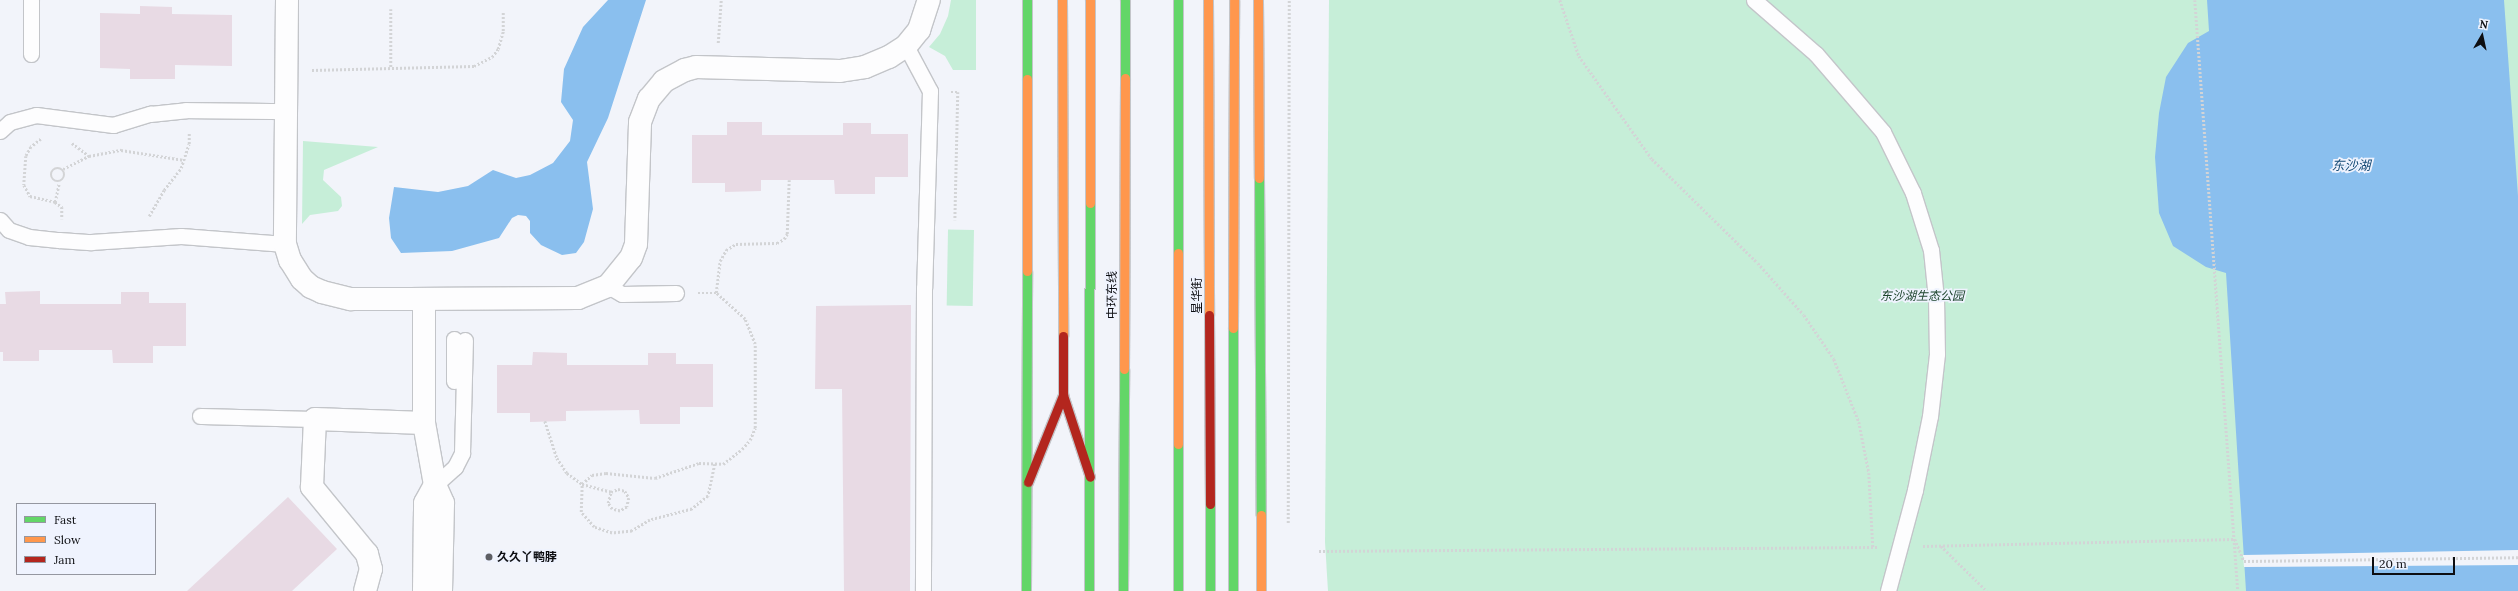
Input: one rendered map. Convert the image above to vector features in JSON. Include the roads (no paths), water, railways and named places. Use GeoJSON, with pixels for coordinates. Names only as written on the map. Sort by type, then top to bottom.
{"type":"FeatureCollection","features":[{"type":"Feature","properties":{"kind":"main road"},"geometry":{"type":"LineString","coordinates":[[1026,591],[1028,482],[1027,0]]}},
{"type":"Feature","properties":{"kind":"main road"},"geometry":{"type":"LineString","coordinates":[[1062,0],[1063,395],[1090,477]]}},
{"type":"Feature","properties":{"kind":"main road"},"geometry":{"type":"LineString","coordinates":[[1089,591],[1090,0]]}},
{"type":"Feature","properties":{"kind":"main road","name":"中环东线"},"geometry":{"type":"LineString","coordinates":[[1123,591],[1126,0]]}},
{"type":"Feature","properties":{"kind":"main road"},"geometry":{"type":"LineString","coordinates":[[1178,0],[1178,591]]}},
{"type":"Feature","properties":{"kind":"main road","name":"星华街"},"geometry":{"type":"LineString","coordinates":[[1208,0],[1210,591]]}},
{"type":"Feature","properties":{"kind":"main road"},"geometry":{"type":"LineString","coordinates":[[1234,0],[1234,591]]}},
{"type":"Feature","properties":{"kind":"main road"},"geometry":{"type":"LineString","coordinates":[[1258,0],[1261,591]]}},
{"type":"Feature","properties":{"kind":"main road"},"geometry":{"type":"LineString","coordinates":[[1028,482],[1063,395]]}},
{"type":"Feature","properties":{"kind":"street"},"geometry":{"type":"LineString","coordinates":[[287,0],[285,244],[295,269],[311,287],[322,292],[351,299],[578,298],[608,286],[631,258],[636,244],[640,122],[649,99],[664,81],[685,70],[696,67],[840,71],[865,67],[889,57],[906,46],[919,30],[929,0]]}},
{"type":"Feature","properties":{"kind":"street"},"geometry":{"type":"LineString","coordinates":[[424,299],[424,423],[435,485],[443,503],[441,591]]}},
{"type":"Feature","properties":{"kind":"street"},"geometry":{"type":"LineString","coordinates":[[365,591],[371,569],[367,554],[312,487],[315,418],[424,423]]}},
{"type":"Feature","properties":{"kind":"street"},"geometry":{"type":"LineString","coordinates":[[424,591],[426,503],[435,485]]}},
{"type":"Feature","properties":{"kind":"lane"},"geometry":{"type":"LineString","coordinates":[[31,0],[31,54]]}},
{"type":"Feature","properties":{"kind":"lane"},"geometry":{"type":"LineString","coordinates":[[1754,0],[1816,54],[1883,132],[1913,193],[1931,250],[1936,298],[1936,354],[1930,416],[1901,546],[1888,591]]}},
{"type":"Feature","properties":{"kind":"lane"},"geometry":{"type":"LineString","coordinates":[[906,46],[930,91],[924,288],[923,591]]}},
{"type":"Feature","properties":{"kind":"lane"},"geometry":{"type":"LineString","coordinates":[[0,130],[10,122],[36,115],[113,125],[150,114],[186,110],[286,111]]}},
{"type":"Feature","properties":{"kind":"lane"},"geometry":{"type":"LineString","coordinates":[[0,220],[9,230],[29,237],[59,240],[91,242],[144,237],[181,236],[285,244]]}},
{"type":"Feature","properties":{"kind":"lane"},"geometry":{"type":"LineString","coordinates":[[608,286],[622,294],[676,293]]}},
{"type":"Feature","properties":{"kind":"lane"},"geometry":{"type":"LineString","coordinates":[[435,485],[449,463],[454,436],[460,339]]}},
{"type":"Feature","properties":{"kind":"lane"},"geometry":{"type":"LineString","coordinates":[[200,416],[315,418]]}},
{"type":"Feature","properties":{"kind":"water"},"geometry":{"type":"Polygon","coordinates":[[[608,0],[646,0],[608,118],[587,162],[593,209],[584,242],[576,253],[562,255],[541,245],[530,233],[530,221],[526,216],[518,215],[512,218],[499,238],[452,251],[401,253],[391,238],[389,218],[394,187],[438,192],[468,186],[493,170],[516,178],[530,175],[553,163],[570,141],[573,120],[561,102],[564,69],[583,27],[608,0]]]}},
{"type":"Feature","properties":{"kind":"water","name":"东沙湖"},"geometry":{"type":"Polygon","coordinates":[[[2207,0],[2504,0],[2518,196],[2518,591],[2246,591],[2226,273],[2206,267],[2173,246],[2159,213],[2155,157],[2159,113],[2166,77],[2188,43],[2209,31],[2207,0]]]}},
{"type":"Feature","properties":{"kind":"place","name":"久久丫鸭脖"},"geometry":{"type":"Point","coordinates":[489,557]}},
{"type":"Feature","properties":{"kind":"park label","name":"东沙湖生态公园"},"geometry":{"type":"Point","coordinates":[1922,296]}}]}
